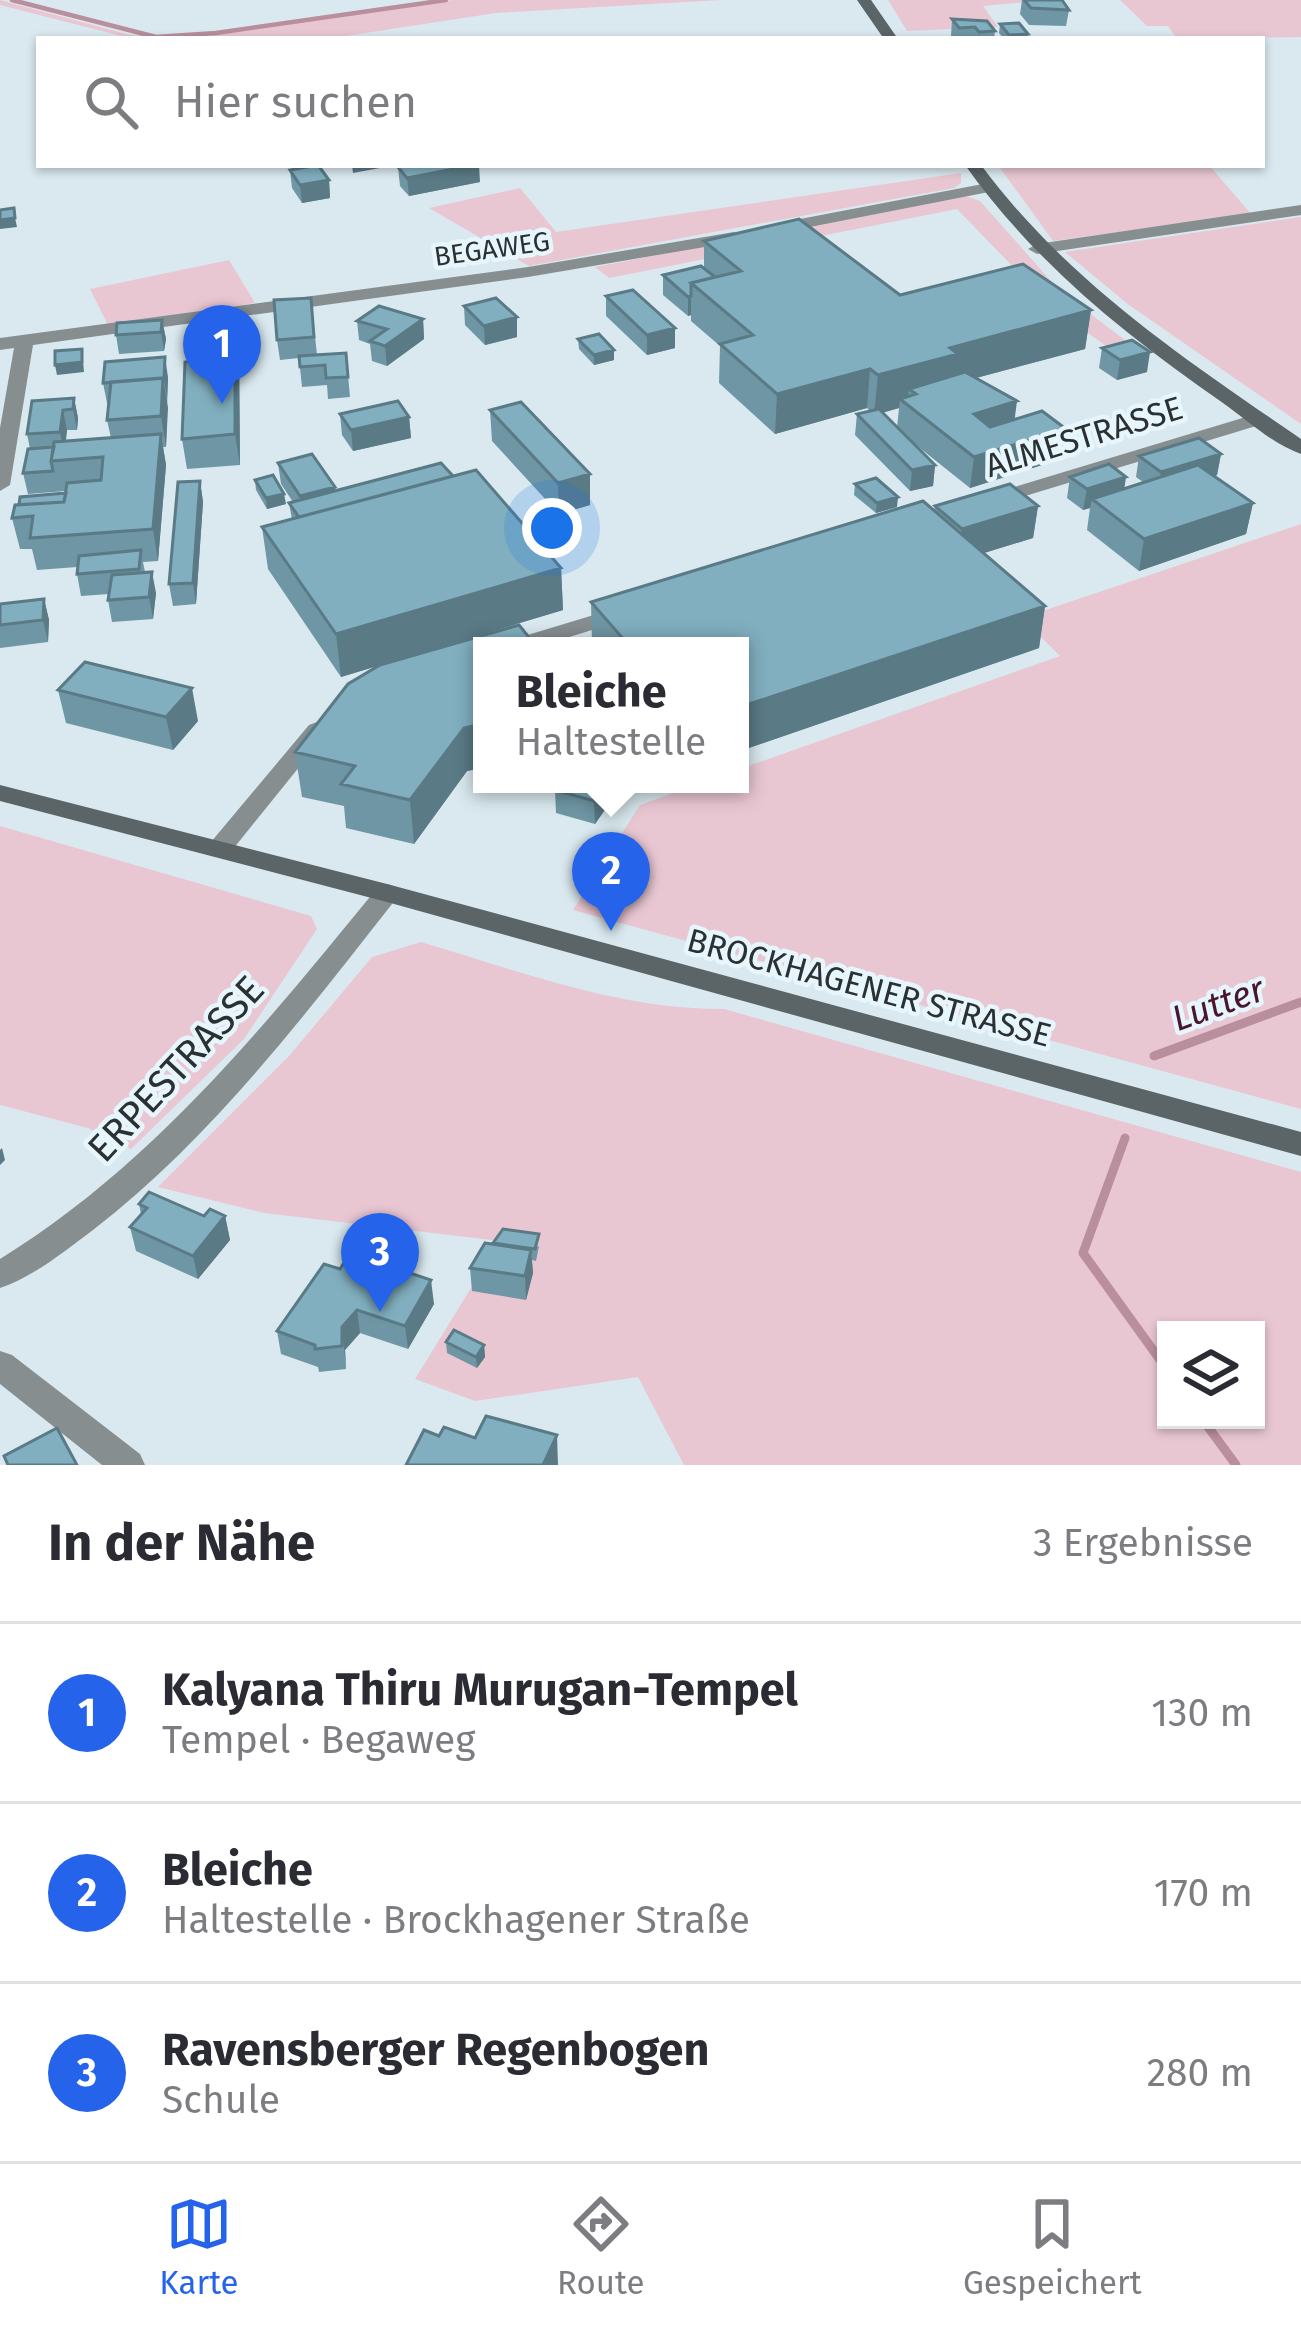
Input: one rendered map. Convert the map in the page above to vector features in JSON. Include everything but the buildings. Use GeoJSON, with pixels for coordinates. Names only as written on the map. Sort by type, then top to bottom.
{"type":"FeatureCollection","features":[{"type":"Feature","properties":{"kind":"main road"},"geometry":{"type":"LineString","coordinates":[[864,0],[889,36]]}},
{"type":"Feature","properties":{"kind":"main road"},"geometry":{"type":"LineString","coordinates":[[975,168],[1037,249],[1100,306],[1301,448]]}},
{"type":"Feature","properties":{"kind":"main road","name":"BROCKHAGENER STRASSE"},"geometry":{"type":"LineString","coordinates":[[0,793],[387,892],[1301,1144]]}},
{"type":"Feature","properties":{"kind":"street","name":"BEGAWEG"},"geometry":{"type":"LineString","coordinates":[[0,344],[528,272],[988,188]]}},
{"type":"Feature","properties":{"kind":"street"},"geometry":{"type":"LineString","coordinates":[[1037,249],[1301,210]]}},
{"type":"Feature","properties":{"kind":"street"},"geometry":{"type":"LineString","coordinates":[[0,485],[26,340]]}},
{"type":"Feature","properties":{"kind":"street","name":"ALMESTRASSE"},"geometry":{"type":"LineString","coordinates":[[973,506],[1259,419]]}},
{"type":"Feature","properties":{"kind":"street"},"geometry":{"type":"LineString","coordinates":[[545,637],[643,607]]}},
{"type":"Feature","properties":{"kind":"street"},"geometry":{"type":"LineString","coordinates":[[220,848],[294,755],[341,711]]}},
{"type":"Feature","properties":{"kind":"street","name":"ERPESTRASSE"},"geometry":{"type":"LineString","coordinates":[[0,1275],[43,1251],[143,1175],[261,1046],[387,892]]}},
{"type":"Feature","properties":{"kind":"street"},"geometry":{"type":"LineString","coordinates":[[0,1366],[128,1465]]}},
{"type":"Feature","properties":{"kind":"shaded area"},"geometry":{"type":"Polygon","coordinates":[[[0,0],[130,35],[152,36],[121,36],[0,5],[0,0]]]}},
{"type":"Feature","properties":{"kind":"shaded area"},"geometry":{"type":"Polygon","coordinates":[[[453,0],[721,0],[496,13],[346,36],[209,36],[453,0]]]}},
{"type":"Feature","properties":{"kind":"shaded area"},"geometry":{"type":"Polygon","coordinates":[[[888,0],[1049,0],[983,6],[998,27],[907,31],[888,0]]]}},
{"type":"Feature","properties":{"kind":"shaded area"},"geometry":{"type":"Polygon","coordinates":[[[1120,0],[1301,0],[1301,37],[1175,36],[1168,26],[1147,26],[1120,0]]]}},
{"type":"Feature","properties":{"kind":"shaded area"},"geometry":{"type":"Polygon","coordinates":[[[1000,168],[1212,168],[1251,214],[1053,241],[1000,168]]]}},
{"type":"Feature","properties":{"kind":"shaded area"},"geometry":{"type":"Polygon","coordinates":[[[961,173],[961,183],[954,188],[529,266],[429,208],[520,188],[556,232],[961,173]]]}},
{"type":"Feature","properties":{"kind":"shaded area"},"geometry":{"type":"Polygon","coordinates":[[[965,196],[980,201],[1059,290],[1138,350],[1120,356],[1052,307],[957,209],[609,278],[595,267],[965,196]]]}},
{"type":"Feature","properties":{"kind":"shaded area"},"geometry":{"type":"Polygon","coordinates":[[[1301,217],[1301,424],[1129,305],[1065,252],[1301,217]]]}},
{"type":"Feature","properties":{"kind":"shaded area"},"geometry":{"type":"Polygon","coordinates":[[[229,260],[255,303],[108,325],[90,289],[229,260]]]}},
{"type":"Feature","properties":{"kind":"shaded area"},"geometry":{"type":"Polygon","coordinates":[[[1301,524],[1301,1109],[573,910],[640,805],[673,793],[749,793],[749,766],[1060,656],[1022,618],[1301,524]]]}},
{"type":"Feature","properties":{"kind":"shaded area"},"geometry":{"type":"Polygon","coordinates":[[[0,826],[311,916],[317,929],[244,1039],[131,1149],[88,1128],[0,1105],[0,826]]]}},
{"type":"Feature","properties":{"kind":"shaded area"},"geometry":{"type":"Polygon","coordinates":[[[421,942],[608,996],[724,1009],[1301,1172],[1301,1465],[684,1465],[638,1377],[475,1401],[415,1379],[500,1241],[264,1213],[158,1187],[289,1056],[372,957],[421,942]]]}},
{"type":"Feature","properties":{"kind":"waterway"},"geometry":{"type":"LineString","coordinates":[[12,0],[152,36]]}},
{"type":"Feature","properties":{"kind":"waterway"},"geometry":{"type":"LineString","coordinates":[[171,36],[446,0]]}},
{"type":"Feature","properties":{"kind":"waterway","name":"Lutter"},"geometry":{"type":"LineString","coordinates":[[1154,1056],[1301,1002]]}},
{"type":"Feature","properties":{"kind":"waterway","name":"Lutter"},"geometry":{"type":"LineString","coordinates":[[1125,1138],[1083,1253],[1157,1356]]}},
{"type":"Feature","properties":{"kind":"waterway","name":"Lutter"},"geometry":{"type":"LineString","coordinates":[[1210,1429],[1236,1465]]}},
{"type":"Feature","properties":{"kind":"place","name":"Kalyana Thiru Murugan-Tempel"},"geometry":{"type":"Point","coordinates":[222,404]}},
{"type":"Feature","properties":{"kind":"place","name":"Bleiche"},"geometry":{"type":"Point","coordinates":[611,931]}},
{"type":"Feature","properties":{"kind":"place","name":"Ravensberger Regenbogen"},"geometry":{"type":"Point","coordinates":[380,1312]}}]}
